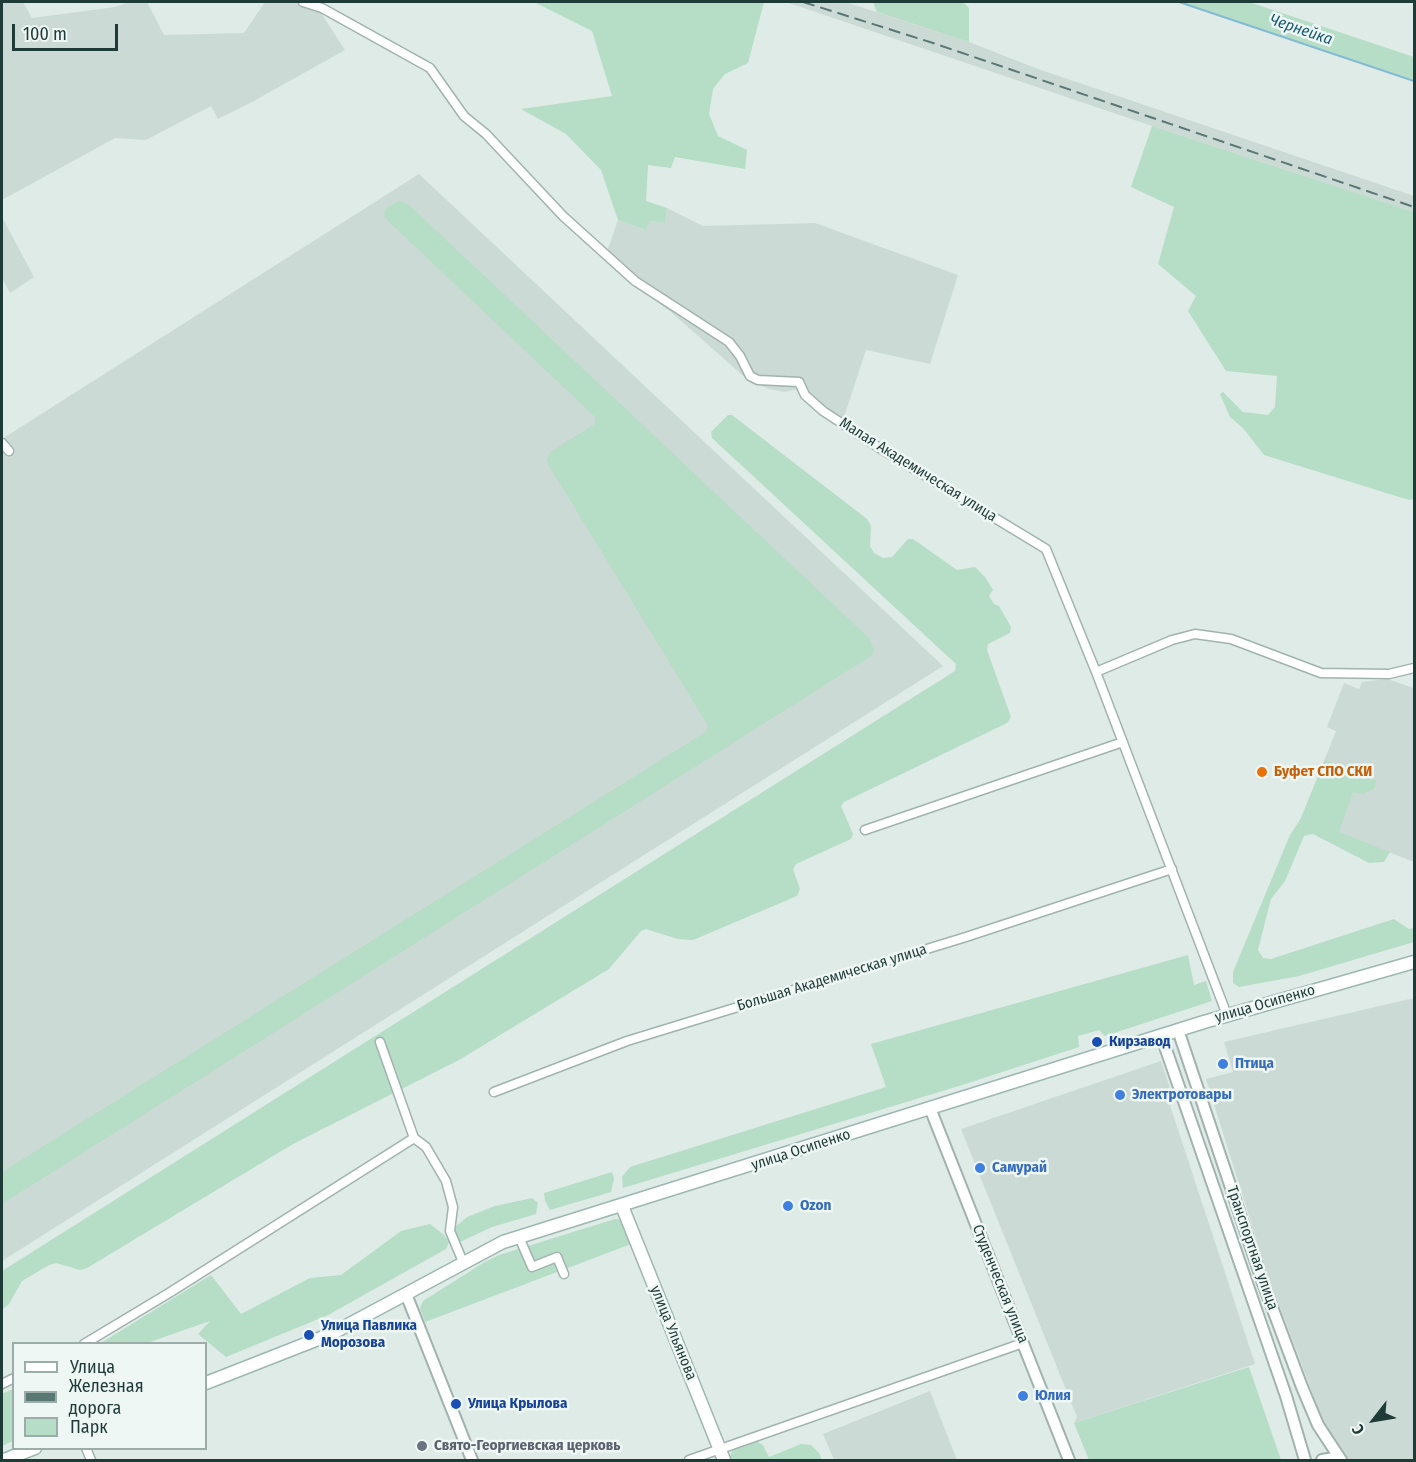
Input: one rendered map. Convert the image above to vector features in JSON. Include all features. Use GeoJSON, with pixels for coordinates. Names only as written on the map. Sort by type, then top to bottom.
{"type":"FeatureCollection","features":[{"type":"Feature","properties":{"kind":"main road","name":"улица Осипенко"},"geometry":{"type":"LineString","coordinates":[[207,1383],[331,1334],[463,1262],[519,1237],[1161,1035],[1414,962]]}},
{"type":"Feature","properties":{"kind":"main road","name":"улица Ульянова"},"geometry":{"type":"LineString","coordinates":[[622,1206],[724,1461]]}},
{"type":"Feature","properties":{"kind":"main road"},"geometry":{"type":"LineString","coordinates":[[4,1461],[32,1450]]}},
{"type":"Feature","properties":{"kind":"street","name":"Малая Академическая улица"},"geometry":{"type":"LineString","coordinates":[[303,2],[322,8],[430,68],[464,116],[486,134],[562,216],[635,281],[729,342],[740,356],[750,376],[758,380],[799,382],[805,395],[823,411],[1046,549],[1096,672]]}},
{"type":"Feature","properties":{"kind":"street"},"geometry":{"type":"LineString","coordinates":[[2,443],[9,451]]}},
{"type":"Feature","properties":{"kind":"street"},"geometry":{"type":"LineString","coordinates":[[1227,1015],[1096,672],[1172,640],[1195,634],[1231,639],[1322,672],[1389,674],[1414,668]]}},
{"type":"Feature","properties":{"kind":"street"},"geometry":{"type":"LineString","coordinates":[[865,830],[1123,742]]}},
{"type":"Feature","properties":{"kind":"street","name":"Большая Академическая улица"},"geometry":{"type":"LineString","coordinates":[[494,1092],[627,1041],[966,937],[1172,869]]}},
{"type":"Feature","properties":{"kind":"street","name":"Транспортная улица"},"geometry":{"type":"LineString","coordinates":[[1178,1030],[1263,1283],[1302,1387],[1318,1425],[1341,1460]]}},
{"type":"Feature","properties":{"kind":"street","name":"Транспортная улица"},"geometry":{"type":"LineString","coordinates":[[1161,1035],[1286,1396],[1305,1461]]}},
{"type":"Feature","properties":{"kind":"street"},"geometry":{"type":"LineString","coordinates":[[380,1042],[414,1138],[426,1147],[446,1181],[453,1207],[450,1231],[463,1262]]}},
{"type":"Feature","properties":{"kind":"street","name":"Студенческая улица"},"geometry":{"type":"LineString","coordinates":[[930,1108],[1069,1461]]}},
{"type":"Feature","properties":{"kind":"street"},"geometry":{"type":"LineString","coordinates":[[87,1342],[414,1138]]}},
{"type":"Feature","properties":{"kind":"street"},"geometry":{"type":"LineString","coordinates":[[519,1237],[532,1267],[557,1257],[564,1274]]}},
{"type":"Feature","properties":{"kind":"street"},"geometry":{"type":"LineString","coordinates":[[406,1294],[472,1461]]}},
{"type":"Feature","properties":{"kind":"street"},"geometry":{"type":"LineString","coordinates":[[689,1461],[719,1448],[1023,1343]]}},
{"type":"Feature","properties":{"kind":"street"},"geometry":{"type":"LineString","coordinates":[[1322,1461],[1334,1458],[1341,1460]]}},
{"type":"Feature","properties":{"kind":"shaded area"},"geometry":{"type":"Polygon","coordinates":[[[2,2],[23,2],[32,18],[115,7],[129,2],[147,2],[164,35],[244,33],[265,2],[295,2],[319,10],[345,50],[218,119],[211,106],[146,140],[115,138],[2,200],[2,2]]]}},
{"type":"Feature","properties":{"kind":"shaded area"},"geometry":{"type":"Polygon","coordinates":[[[786,2],[845,2],[969,42],[1038,69],[1414,196],[1414,212],[1152,126],[786,2]]]}},
{"type":"Feature","properties":{"kind":"shaded area"},"geometry":{"type":"Polygon","coordinates":[[[419,174],[943,666],[2,1261],[2,439],[419,174]]]}},
{"type":"Feature","properties":{"kind":"shaded area"},"geometry":{"type":"Polygon","coordinates":[[[667,208],[703,226],[815,223],[958,275],[930,364],[866,350],[842,423],[802,388],[785,392],[769,389],[749,381],[671,312],[633,285],[604,260],[618,220],[646,230],[650,221],[665,223],[667,208]]]}},
{"type":"Feature","properties":{"kind":"shaded area"},"geometry":{"type":"Polygon","coordinates":[[[2,217],[34,277],[10,293],[2,278],[2,217]]]}},
{"type":"Feature","properties":{"kind":"shaded area"},"geometry":{"type":"Polygon","coordinates":[[[1387,679],[1414,688],[1414,862],[1301,818],[1336,731],[1327,727],[1344,683],[1359,689],[1362,682],[1387,679]]]}},
{"type":"Feature","properties":{"kind":"shaded area"},"geometry":{"type":"Polygon","coordinates":[[[1414,998],[1414,1460],[1348,1460],[1328,1434],[1266,1270],[1206,1079],[1233,1072],[1224,1042],[1414,998]]]}},
{"type":"Feature","properties":{"kind":"shaded area"},"geometry":{"type":"Polygon","coordinates":[[[1161,1061],[1171,1091],[1166,1093],[1255,1364],[1074,1423],[1077,1417],[961,1129],[1161,1061]]]}},
{"type":"Feature","properties":{"kind":"shaded area"},"geometry":{"type":"Polygon","coordinates":[[[930,1391],[957,1460],[834,1460],[823,1434],[930,1391]]]}},
{"type":"Feature","properties":{"kind":"green space"},"geometry":{"type":"Polygon","coordinates":[[[534,2],[764,2],[748,63],[725,74],[713,89],[709,114],[718,136],[747,150],[745,169],[675,157],[671,168],[648,165],[646,201],[667,208],[665,223],[650,221],[646,230],[618,220],[601,170],[566,134],[521,109],[612,96],[592,31],[534,2]]]}},
{"type":"Feature","properties":{"kind":"green space"},"geometry":{"type":"Polygon","coordinates":[[[873,2],[963,2],[969,8],[969,42],[877,12],[873,2]]]}},
{"type":"Feature","properties":{"kind":"green space"},"geometry":{"type":"Polygon","coordinates":[[[1179,2],[1249,2],[1414,57],[1414,80],[1179,2]]]}},
{"type":"Feature","properties":{"kind":"green space"},"geometry":{"type":"Polygon","coordinates":[[[1152,126],[1414,212],[1414,499],[1409,500],[1264,455],[1243,428],[1230,417],[1220,394],[1223,392],[1243,412],[1268,415],[1275,407],[1277,376],[1226,371],[1188,311],[1196,296],[1158,264],[1174,207],[1131,187],[1152,126]]]}},
{"type":"Feature","properties":{"kind":"green space"},"geometry":{"type":"Polygon","coordinates":[[[399,201],[408,204],[869,638],[874,650],[871,656],[2,1204],[2,1172],[707,731],[707,724],[549,466],[547,459],[550,452],[595,424],[595,417],[386,219],[384,213],[386,208],[399,201]]]}},
{"type":"Feature","properties":{"kind":"green space"},"geometry":{"type":"Polygon","coordinates":[[[728,415],[732,415],[867,519],[871,526],[870,546],[874,553],[883,558],[892,557],[908,539],[913,539],[957,570],[975,567],[985,577],[993,590],[989,596],[994,604],[999,606],[1011,627],[1010,633],[988,644],[987,650],[1011,717],[1007,723],[844,802],[841,806],[853,834],[851,839],[796,864],[793,869],[800,889],[797,896],[693,940],[678,939],[646,929],[641,931],[609,969],[459,1060],[293,1144],[87,1268],[80,1270],[56,1263],[49,1265],[22,1281],[9,1304],[2,1310],[2,1271],[955,671],[956,664],[712,438],[711,432],[728,415]]]}},
{"type":"Feature","properties":{"kind":"green space"},"geometry":{"type":"Polygon","coordinates":[[[1325,760],[1376,781],[1375,788],[1363,794],[1353,792],[1339,832],[1390,852],[1384,862],[1369,863],[1313,834],[1304,836],[1285,881],[1271,899],[1258,950],[1263,958],[1271,959],[1394,919],[1409,929],[1414,928],[1414,942],[1299,976],[1239,987],[1233,983],[1233,972],[1290,835],[1301,818],[1325,760]]]}},
{"type":"Feature","properties":{"kind":"green space"},"geometry":{"type":"Polygon","coordinates":[[[1188,955],[1194,985],[1206,981],[1212,1001],[1105,1036],[1099,1030],[1078,1036],[1079,1047],[959,1086],[623,1188],[622,1177],[630,1167],[886,1087],[871,1044],[1188,955]]]}},
{"type":"Feature","properties":{"kind":"green space"},"geometry":{"type":"Polygon","coordinates":[[[612,1172],[614,1179],[611,1192],[550,1210],[545,1201],[544,1193],[612,1172]]]}},
{"type":"Feature","properties":{"kind":"green space"},"geometry":{"type":"Polygon","coordinates":[[[532,1198],[538,1203],[536,1214],[492,1227],[460,1242],[453,1229],[467,1217],[495,1206],[532,1198]]]}},
{"type":"Feature","properties":{"kind":"green space"},"geometry":{"type":"Polygon","coordinates":[[[615,1219],[621,1220],[631,1244],[425,1322],[420,1308],[423,1301],[483,1263],[499,1255],[615,1219]]]}},
{"type":"Feature","properties":{"kind":"green space"},"geometry":{"type":"Polygon","coordinates":[[[430,1224],[449,1242],[446,1249],[328,1315],[226,1357],[198,1334],[210,1321],[150,1342],[103,1342],[211,1275],[241,1314],[310,1278],[341,1275],[401,1231],[430,1224]]]}},
{"type":"Feature","properties":{"kind":"green space"},"geometry":{"type":"Polygon","coordinates":[[[1249,1367],[1281,1460],[1089,1460],[1074,1423],[1249,1367]]]}},
{"type":"Feature","properties":{"kind":"green space"},"geometry":{"type":"Polygon","coordinates":[[[12,1389],[12,1441],[2,1446],[2,1394],[12,1389]]]}},
{"type":"Feature","properties":{"kind":"green space"},"geometry":{"type":"Polygon","coordinates":[[[756,1441],[763,1445],[769,1457],[801,1444],[811,1445],[822,1460],[732,1460],[730,1456],[734,1448],[756,1441]]]}},
{"type":"Feature","properties":{"kind":"waterway","name":"Чернейка"},"geometry":{"type":"LineString","coordinates":[[1179,2],[1414,81]]}},
{"type":"Feature","properties":{"kind":"railway"},"geometry":{"type":"LineString","coordinates":[[803,2],[933,43],[1414,207]]}},
{"type":"Feature","properties":{"kind":"place","name":"Буфет СПО СКИ"},"geometry":{"type":"Point","coordinates":[1262,772]}},
{"type":"Feature","properties":{"kind":"place","name":"Кирзавод"},"geometry":{"type":"Point","coordinates":[1097,1042]}},
{"type":"Feature","properties":{"kind":"place","name":"Птица"},"geometry":{"type":"Point","coordinates":[1223,1064]}},
{"type":"Feature","properties":{"kind":"place","name":"Электротовары"},"geometry":{"type":"Point","coordinates":[1120,1095]}},
{"type":"Feature","properties":{"kind":"place","name":"Самурай"},"geometry":{"type":"Point","coordinates":[980,1168]}},
{"type":"Feature","properties":{"kind":"place","name":"Ozon"},"geometry":{"type":"Point","coordinates":[788,1206]}},
{"type":"Feature","properties":{"kind":"place","name":"Улица Павлика Морозова"},"geometry":{"type":"Point","coordinates":[309,1335]}},
{"type":"Feature","properties":{"kind":"place","name":"Юлия"},"geometry":{"type":"Point","coordinates":[1023,1396]}},
{"type":"Feature","properties":{"kind":"place","name":"Улица Крылова"},"geometry":{"type":"Point","coordinates":[456,1404]}},
{"type":"Feature","properties":{"kind":"place","name":"Свято-Георгиевская церковь"},"geometry":{"type":"Point","coordinates":[422,1446]}}]}
